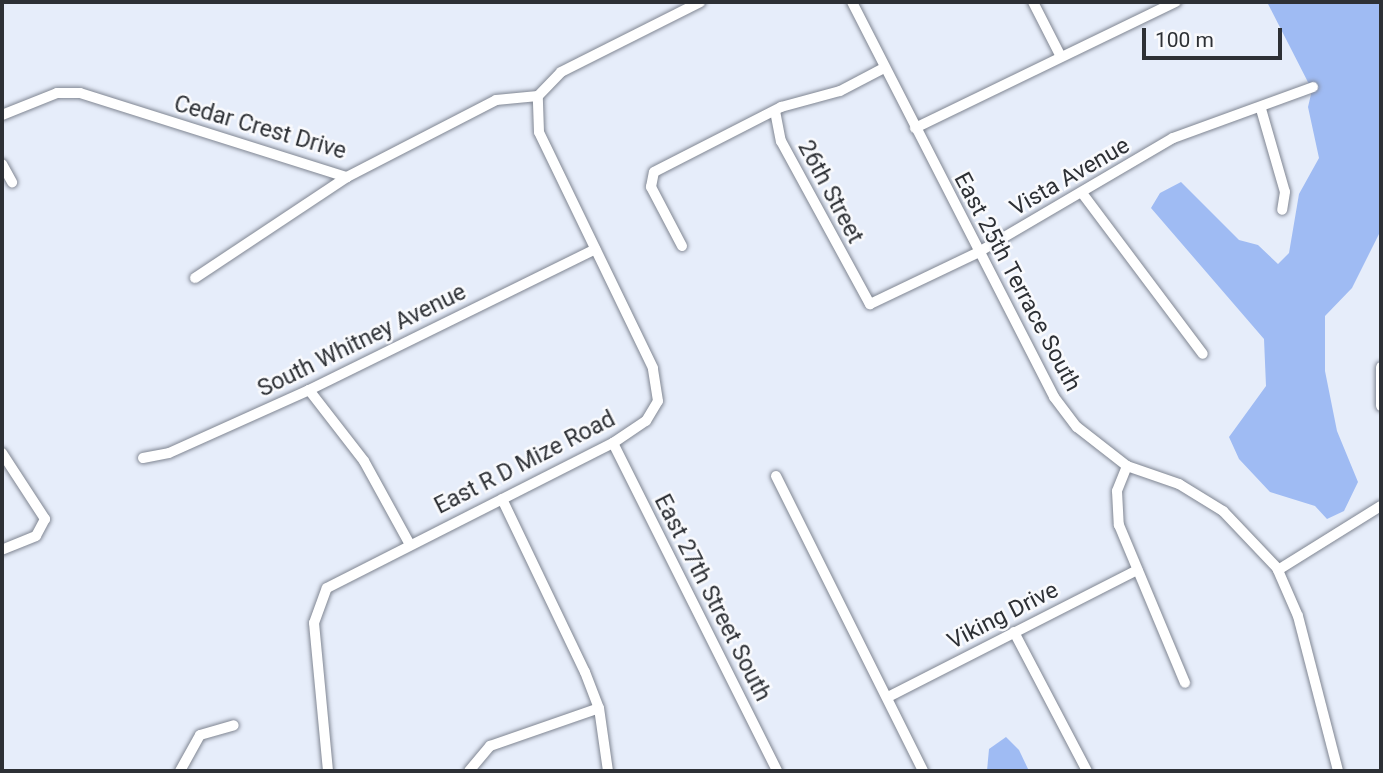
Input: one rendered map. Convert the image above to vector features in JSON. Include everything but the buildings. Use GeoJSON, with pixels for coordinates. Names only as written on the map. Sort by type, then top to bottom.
{"type":"FeatureCollection","features":[{"type":"Feature","properties":{"kind":"street"},"geometry":{"type":"LineString","coordinates":[[538,96],[561,72],[701,2]]}},
{"type":"Feature","properties":{"kind":"street"},"geometry":{"type":"LineString","coordinates":[[854,5],[868,2]]}},
{"type":"Feature","properties":{"kind":"street"},"geometry":{"type":"LineString","coordinates":[[1033,2],[1060,55]]}},
{"type":"Feature","properties":{"kind":"street"},"geometry":{"type":"LineString","coordinates":[[915,128],[1060,55],[1176,2]]}},
{"type":"Feature","properties":{"kind":"street","name":"East 25th Terrace South"},"geometry":{"type":"LineString","coordinates":[[854,5],[977,253],[1054,397],[1077,427],[1127,466],[1179,484],[1223,511],[1278,570],[1298,616],[1338,771]]}},
{"type":"Feature","properties":{"kind":"street"},"geometry":{"type":"LineString","coordinates":[[682,246],[651,187],[654,172],[775,111],[884,68]]}},
{"type":"Feature","properties":{"kind":"street","name":"Vista Avenue"},"geometry":{"type":"LineString","coordinates":[[859,288],[870,304],[888,300],[977,253],[1173,138],[1261,109],[1313,87]]}},
{"type":"Feature","properties":{"kind":"street","name":"Cedar Crest Drive"},"geometry":{"type":"LineString","coordinates":[[2,115],[57,93],[79,93],[347,177],[496,100],[538,96]]}},
{"type":"Feature","properties":{"kind":"street","name":"East R D Mize Road"},"geometry":{"type":"LineString","coordinates":[[328,771],[317,605],[327,588],[409,543],[612,443],[646,421],[659,388],[539,132],[538,96]]}},
{"type":"Feature","properties":{"kind":"street"},"geometry":{"type":"LineString","coordinates":[[1261,109],[1285,192],[1282,210]]}},
{"type":"Feature","properties":{"kind":"street","name":"26th Street"},"geometry":{"type":"LineString","coordinates":[[775,111],[781,141],[859,288]]}},
{"type":"Feature","properties":{"kind":"street"},"geometry":{"type":"LineString","coordinates":[[2,164],[12,183]]}},
{"type":"Feature","properties":{"kind":"street"},"geometry":{"type":"LineString","coordinates":[[195,278],[347,177]]}},
{"type":"Feature","properties":{"kind":"street"},"geometry":{"type":"LineString","coordinates":[[1082,193],[1203,354]]}},
{"type":"Feature","properties":{"kind":"street","name":"South Whitney Avenue"},"geometry":{"type":"LineString","coordinates":[[143,458],[169,453],[309,390],[594,249]]}},
{"type":"Feature","properties":{"kind":"street"},"geometry":{"type":"LineString","coordinates":[[1381,367],[1381,406]]}},
{"type":"Feature","properties":{"kind":"street"},"geometry":{"type":"LineString","coordinates":[[309,390],[364,461],[409,543]]}},
{"type":"Feature","properties":{"kind":"street","name":"East 27th Street South"},"geometry":{"type":"LineString","coordinates":[[612,443],[777,771]]}},
{"type":"Feature","properties":{"kind":"street"},"geometry":{"type":"LineString","coordinates":[[2,453],[42,512],[43,527],[2,550]]}},
{"type":"Feature","properties":{"kind":"street"},"geometry":{"type":"LineString","coordinates":[[1127,466],[1116,513],[1185,683]]}},
{"type":"Feature","properties":{"kind":"street"},"geometry":{"type":"LineString","coordinates":[[776,477],[923,771]]}},
{"type":"Feature","properties":{"kind":"street"},"geometry":{"type":"LineString","coordinates":[[502,499],[599,708],[608,771]]}},
{"type":"Feature","properties":{"kind":"street"},"geometry":{"type":"LineString","coordinates":[[1278,570],[1381,506]]}},
{"type":"Feature","properties":{"kind":"street","name":"Viking Drive"},"geometry":{"type":"LineString","coordinates":[[888,697],[1137,570]]}},
{"type":"Feature","properties":{"kind":"street"},"geometry":{"type":"LineString","coordinates":[[1014,632],[1087,771]]}},
{"type":"Feature","properties":{"kind":"street"},"geometry":{"type":"LineString","coordinates":[[469,771],[490,746],[599,708]]}},
{"type":"Feature","properties":{"kind":"street"},"geometry":{"type":"LineString","coordinates":[[180,771],[200,735],[234,725]]}},
{"type":"Feature","properties":{"kind":"shaded area"},"geometry":{"type":"Polygon","coordinates":[[[1267,2],[1381,2],[1381,230],[1352,288],[1325,316],[1325,371],[1337,431],[1358,482],[1344,511],[1327,519],[1315,506],[1270,492],[1239,459],[1229,437],[1266,386],[1264,339],[1151,208],[1160,193],[1181,182],[1239,240],[1258,245],[1278,264],[1289,253],[1299,194],[1319,158],[1308,107],[1312,90],[1267,2]]]}},
{"type":"Feature","properties":{"kind":"shaded area"},"geometry":{"type":"Polygon","coordinates":[[[1006,737],[1019,750],[1029,771],[987,771],[989,749],[1006,737]]]}}]}
